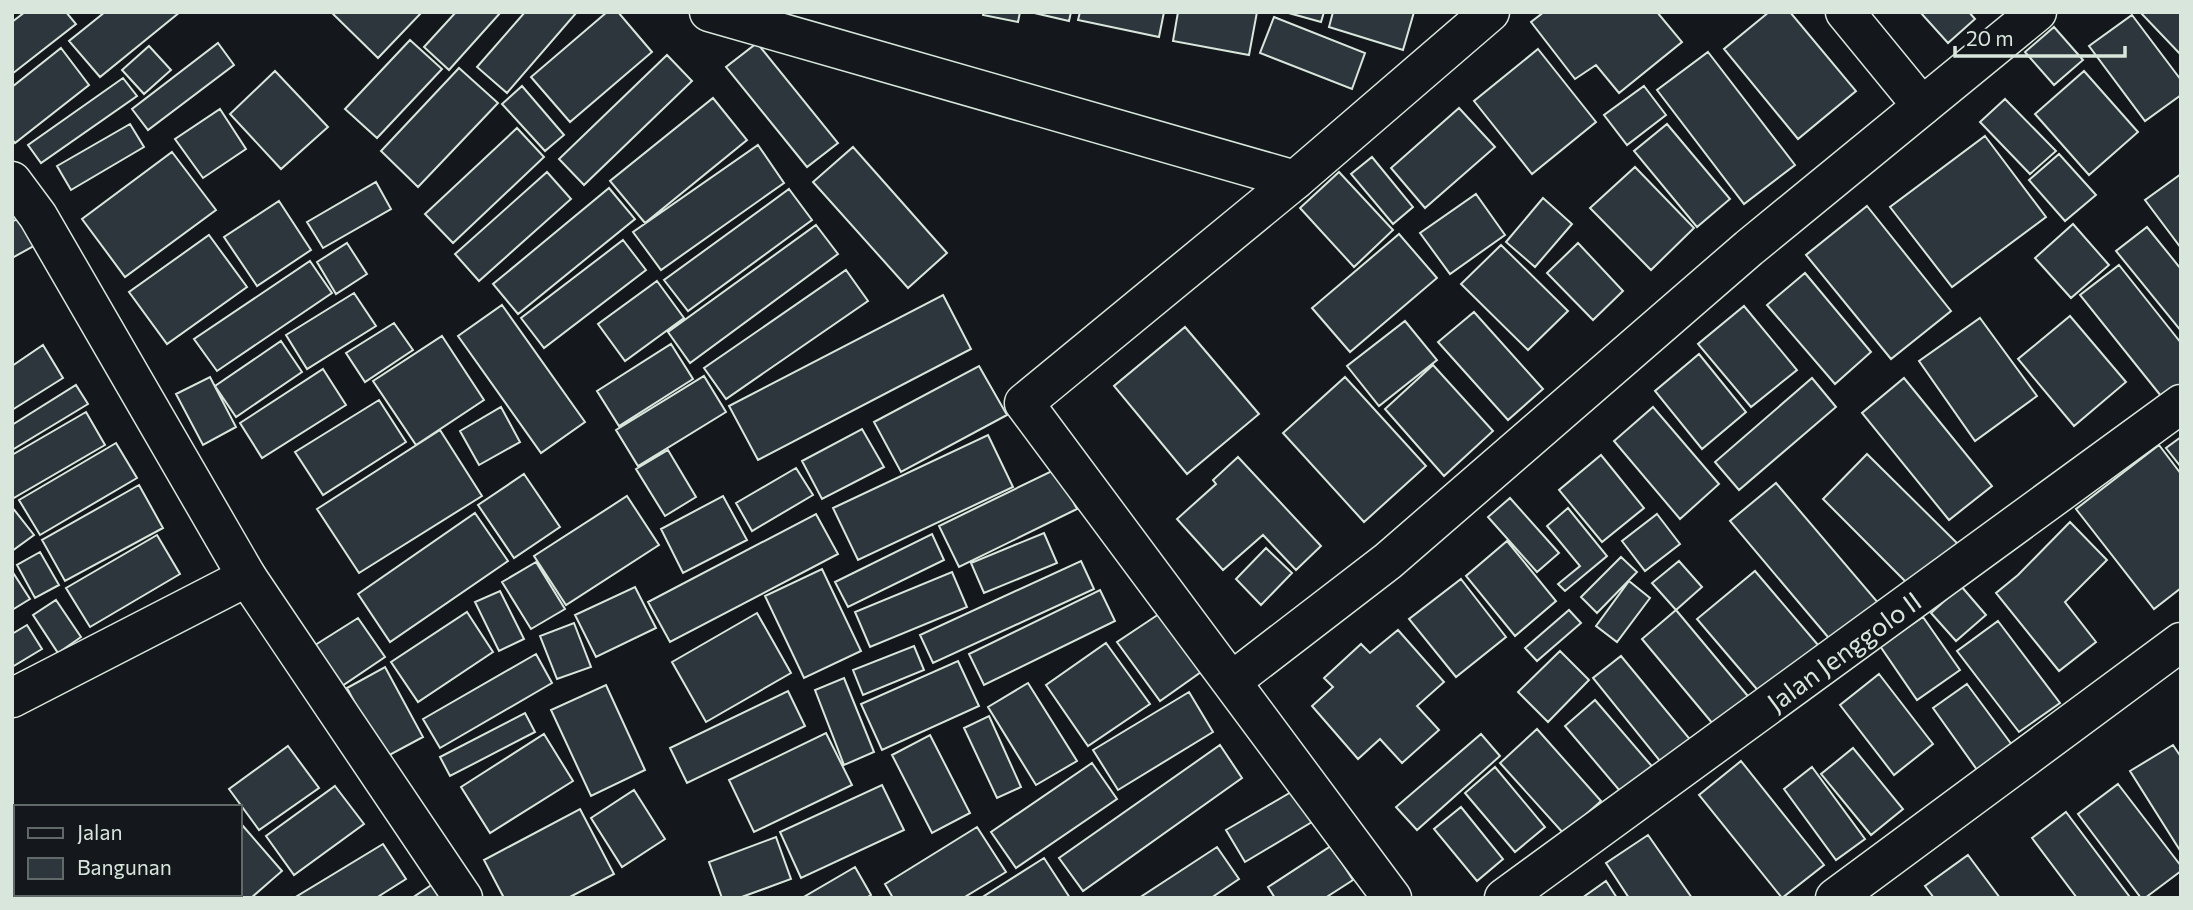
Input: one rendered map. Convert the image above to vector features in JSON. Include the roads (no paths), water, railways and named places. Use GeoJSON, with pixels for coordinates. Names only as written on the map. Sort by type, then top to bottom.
{"type":"FeatureCollection","features":[{"type":"Feature","properties":{"kind":"street"},"geometry":{"type":"LineString","coordinates":[[1392,898],[1024,403],[1295,180],[1490,12]]}},
{"type":"Feature","properties":{"kind":"street"},"geometry":{"type":"LineString","coordinates":[[1845,12],[1922,106]]}},
{"type":"Feature","properties":{"kind":"street"},"geometry":{"type":"LineString","coordinates":[[1232,681],[1388,561],[1749,248],[2037,12]]}},
{"type":"Feature","properties":{"kind":"street"},"geometry":{"type":"LineString","coordinates":[[731,15],[1295,180]]}},
{"type":"Feature","properties":{"kind":"street"},"geometry":{"type":"LineString","coordinates":[[12,181],[37,216],[247,577],[463,898]]}},
{"type":"Feature","properties":{"kind":"street","name":"Jalan Jenggolo II"},"geometry":{"type":"LineString","coordinates":[[1504,898],[2181,404]]}},
{"type":"Feature","properties":{"kind":"street"},"geometry":{"type":"LineString","coordinates":[[12,698],[247,577]]}},
{"type":"Feature","properties":{"kind":"street"},"geometry":{"type":"LineString","coordinates":[[1835,898],[2181,642]]}}]}
